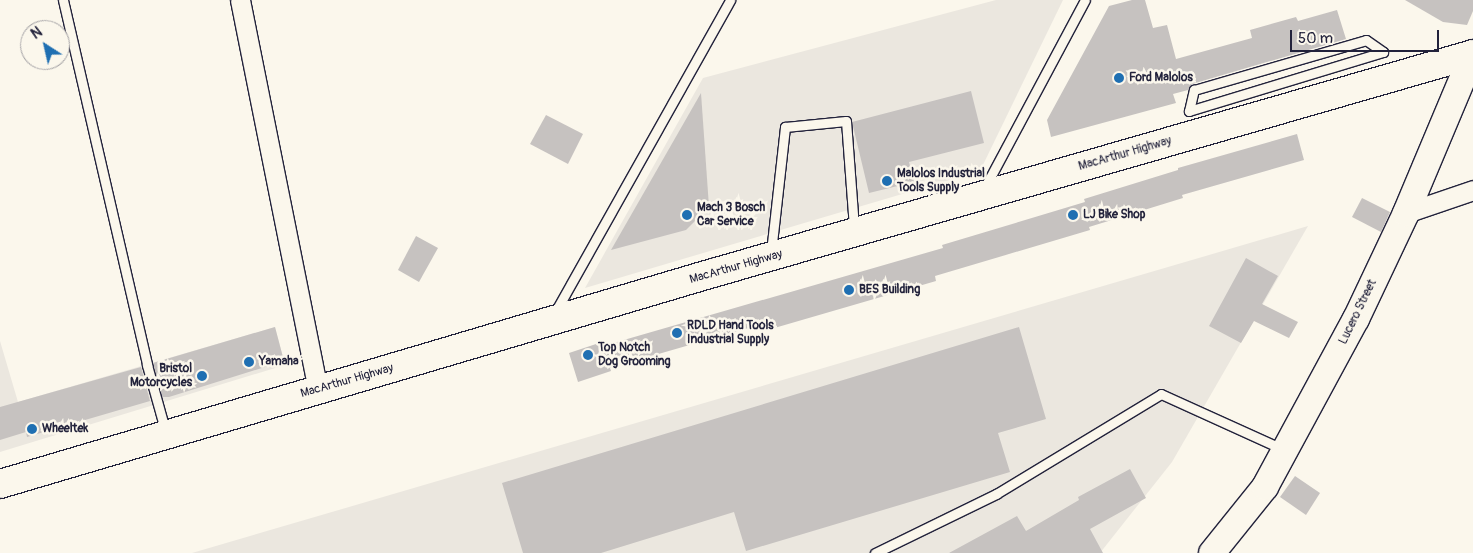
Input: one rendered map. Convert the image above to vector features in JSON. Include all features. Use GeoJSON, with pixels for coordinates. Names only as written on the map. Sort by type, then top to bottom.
{"type":"FeatureCollection","features":[{"type":"Feature","properties":{"kind":"highway","name":"MacArthur Highway"},"geometry":{"type":"LineString","coordinates":[[0,484],[980,196],[1294,92],[1473,54]]}},
{"type":"Feature","properties":{"kind":"street"},"geometry":{"type":"LineString","coordinates":[[240,0],[318,389]]}},
{"type":"Feature","properties":{"kind":"street","name":"Lucero Street"},"geometry":{"type":"LineString","coordinates":[[1212,553],[1265,487],[1356,319],[1406,213],[1473,54]]}},
{"type":"Feature","properties":{"kind":"street"},"geometry":{"type":"LineString","coordinates":[[1406,213],[1473,190]]}},
{"type":"Feature","properties":{"kind":"lane"},"geometry":{"type":"LineString","coordinates":[[63,0],[147,365],[166,434]]}},
{"type":"Feature","properties":{"kind":"lane"},"geometry":{"type":"LineString","coordinates":[[550,321],[730,0]]}},
{"type":"Feature","properties":{"kind":"lane"},"geometry":{"type":"LineString","coordinates":[[980,196],[1085,0]]}},
{"type":"Feature","properties":{"kind":"lane"},"geometry":{"type":"LineString","coordinates":[[1366,40],[1383,52],[1294,92],[1226,100],[1189,111],[1194,90],[1366,40]]}},
{"type":"Feature","properties":{"kind":"lane"},"geometry":{"type":"LineString","coordinates":[[770,257],[785,127],[846,121],[854,232]]}},
{"type":"Feature","properties":{"kind":"lane"},"geometry":{"type":"LineString","coordinates":[[876,553],[996,494],[1161,394],[1285,451]]}},
{"type":"Feature","properties":{"kind":"shaded area"},"geometry":{"type":"Polygon","coordinates":[[[996,0],[1063,0],[980,171],[585,288],[703,78],[996,0]]]}},
{"type":"Feature","properties":{"kind":"shaded area"},"geometry":{"type":"Polygon","coordinates":[[[1308,226],[1172,462],[1100,553],[192,553],[1308,226]]]}},
{"type":"Feature","properties":{"kind":"shaded area"},"geometry":{"type":"Polygon","coordinates":[[[275,327],[285,365],[0,452],[0,341],[18,402],[275,327]]]}},
{"type":"Feature","properties":{"kind":"building","name":"Ford Malolos"},"geometry":{"type":"Polygon","coordinates":[[[1132,0],[1145,0],[1153,28],[1167,25],[1176,59],[1252,38],[1250,30],[1296,17],[1298,21],[1337,10],[1346,39],[1192,84],[1188,90],[1173,94],[1176,103],[1051,137],[1047,120],[1109,6],[1132,0]]]}},
{"type":"Feature","properties":{"kind":"building"},"geometry":{"type":"Polygon","coordinates":[[[1405,0],[1473,0],[1473,11],[1467,25],[1443,22],[1405,0]]]}},
{"type":"Feature","properties":{"kind":"building"},"geometry":{"type":"Polygon","coordinates":[[[971,91],[984,143],[909,162],[914,182],[869,193],[852,122],[971,91]]]}},
{"type":"Feature","properties":{"kind":"building"},"geometry":{"type":"Polygon","coordinates":[[[701,93],[709,207],[686,230],[611,250],[701,93]]]}},
{"type":"Feature","properties":{"kind":"building"},"geometry":{"type":"Polygon","coordinates":[[[546,115],[583,134],[568,164],[530,144],[546,115]]]}},
{"type":"Feature","properties":{"kind":"building"},"geometry":{"type":"Polygon","coordinates":[[[1297,134],[1304,160],[1182,195],[1183,198],[1089,227],[1090,230],[935,276],[936,281],[771,329],[769,322],[610,368],[611,371],[578,382],[569,353],[602,342],[603,346],[943,248],[942,245],[1085,202],[1084,199],[1178,170],[1178,168],[1297,134]]]}},
{"type":"Feature","properties":{"kind":"building"},"geometry":{"type":"Polygon","coordinates":[[[1362,198],[1390,212],[1381,232],[1352,217],[1362,198]]]}},
{"type":"Feature","properties":{"kind":"building"},"geometry":{"type":"Polygon","coordinates":[[[416,236],[438,248],[419,282],[398,270],[416,236]]]}},
{"type":"Feature","properties":{"kind":"building"},"geometry":{"type":"Polygon","coordinates":[[[1246,258],[1278,276],[1262,304],[1298,322],[1289,338],[1254,321],[1241,343],[1209,326],[1246,258]]]}},
{"type":"Feature","properties":{"kind":"building"},"geometry":{"type":"Polygon","coordinates":[[[275,327],[284,361],[169,397],[162,397],[153,363],[275,327]]]}},
{"type":"Feature","properties":{"kind":"building"},"geometry":{"type":"Polygon","coordinates":[[[1019,327],[1046,419],[998,433],[1010,472],[746,551],[734,512],[601,553],[523,553],[502,483],[1019,327]]]}},
{"type":"Feature","properties":{"kind":"building"},"geometry":{"type":"Polygon","coordinates":[[[141,367],[150,401],[27,437],[26,432],[0,440],[0,407],[141,367]]]}},
{"type":"Feature","properties":{"kind":"building"},"geometry":{"type":"Polygon","coordinates":[[[1130,469],[1146,498],[1090,529],[1103,553],[949,553],[1017,516],[1026,531],[1079,500],[1078,497],[1130,469]]]}},
{"type":"Feature","properties":{"kind":"building"},"geometry":{"type":"Polygon","coordinates":[[[1295,476],[1320,493],[1306,515],[1280,497],[1295,476]]]}},
{"type":"Feature","properties":{"kind":"place","name":"Ford Malolos"},"geometry":{"type":"Point","coordinates":[1119,78]}},
{"type":"Feature","properties":{"kind":"place","name":"Malolos Industrial Tools Supply"},"geometry":{"type":"Point","coordinates":[887,181]}},
{"type":"Feature","properties":{"kind":"place","name":"Mach 3 Bosch Car Service"},"geometry":{"type":"Point","coordinates":[687,215]}},
{"type":"Feature","properties":{"kind":"place","name":"LJ Bike Shop"},"geometry":{"type":"Point","coordinates":[1073,215]}},
{"type":"Feature","properties":{"kind":"place","name":"BES Building"},"geometry":{"type":"Point","coordinates":[849,290]}},
{"type":"Feature","properties":{"kind":"place","name":"RDLD Hand Tools Industrial Supply"},"geometry":{"type":"Point","coordinates":[677,333]}},
{"type":"Feature","properties":{"kind":"place","name":"Top Notch Dog Grooming"},"geometry":{"type":"Point","coordinates":[588,355]}},
{"type":"Feature","properties":{"kind":"place","name":"Yamaha"},"geometry":{"type":"Point","coordinates":[249,362]}},
{"type":"Feature","properties":{"kind":"place","name":"Bristol Motorcycles"},"geometry":{"type":"Point","coordinates":[202,376]}},
{"type":"Feature","properties":{"kind":"place","name":"Wheeltek"},"geometry":{"type":"Point","coordinates":[32,429]}}]}
